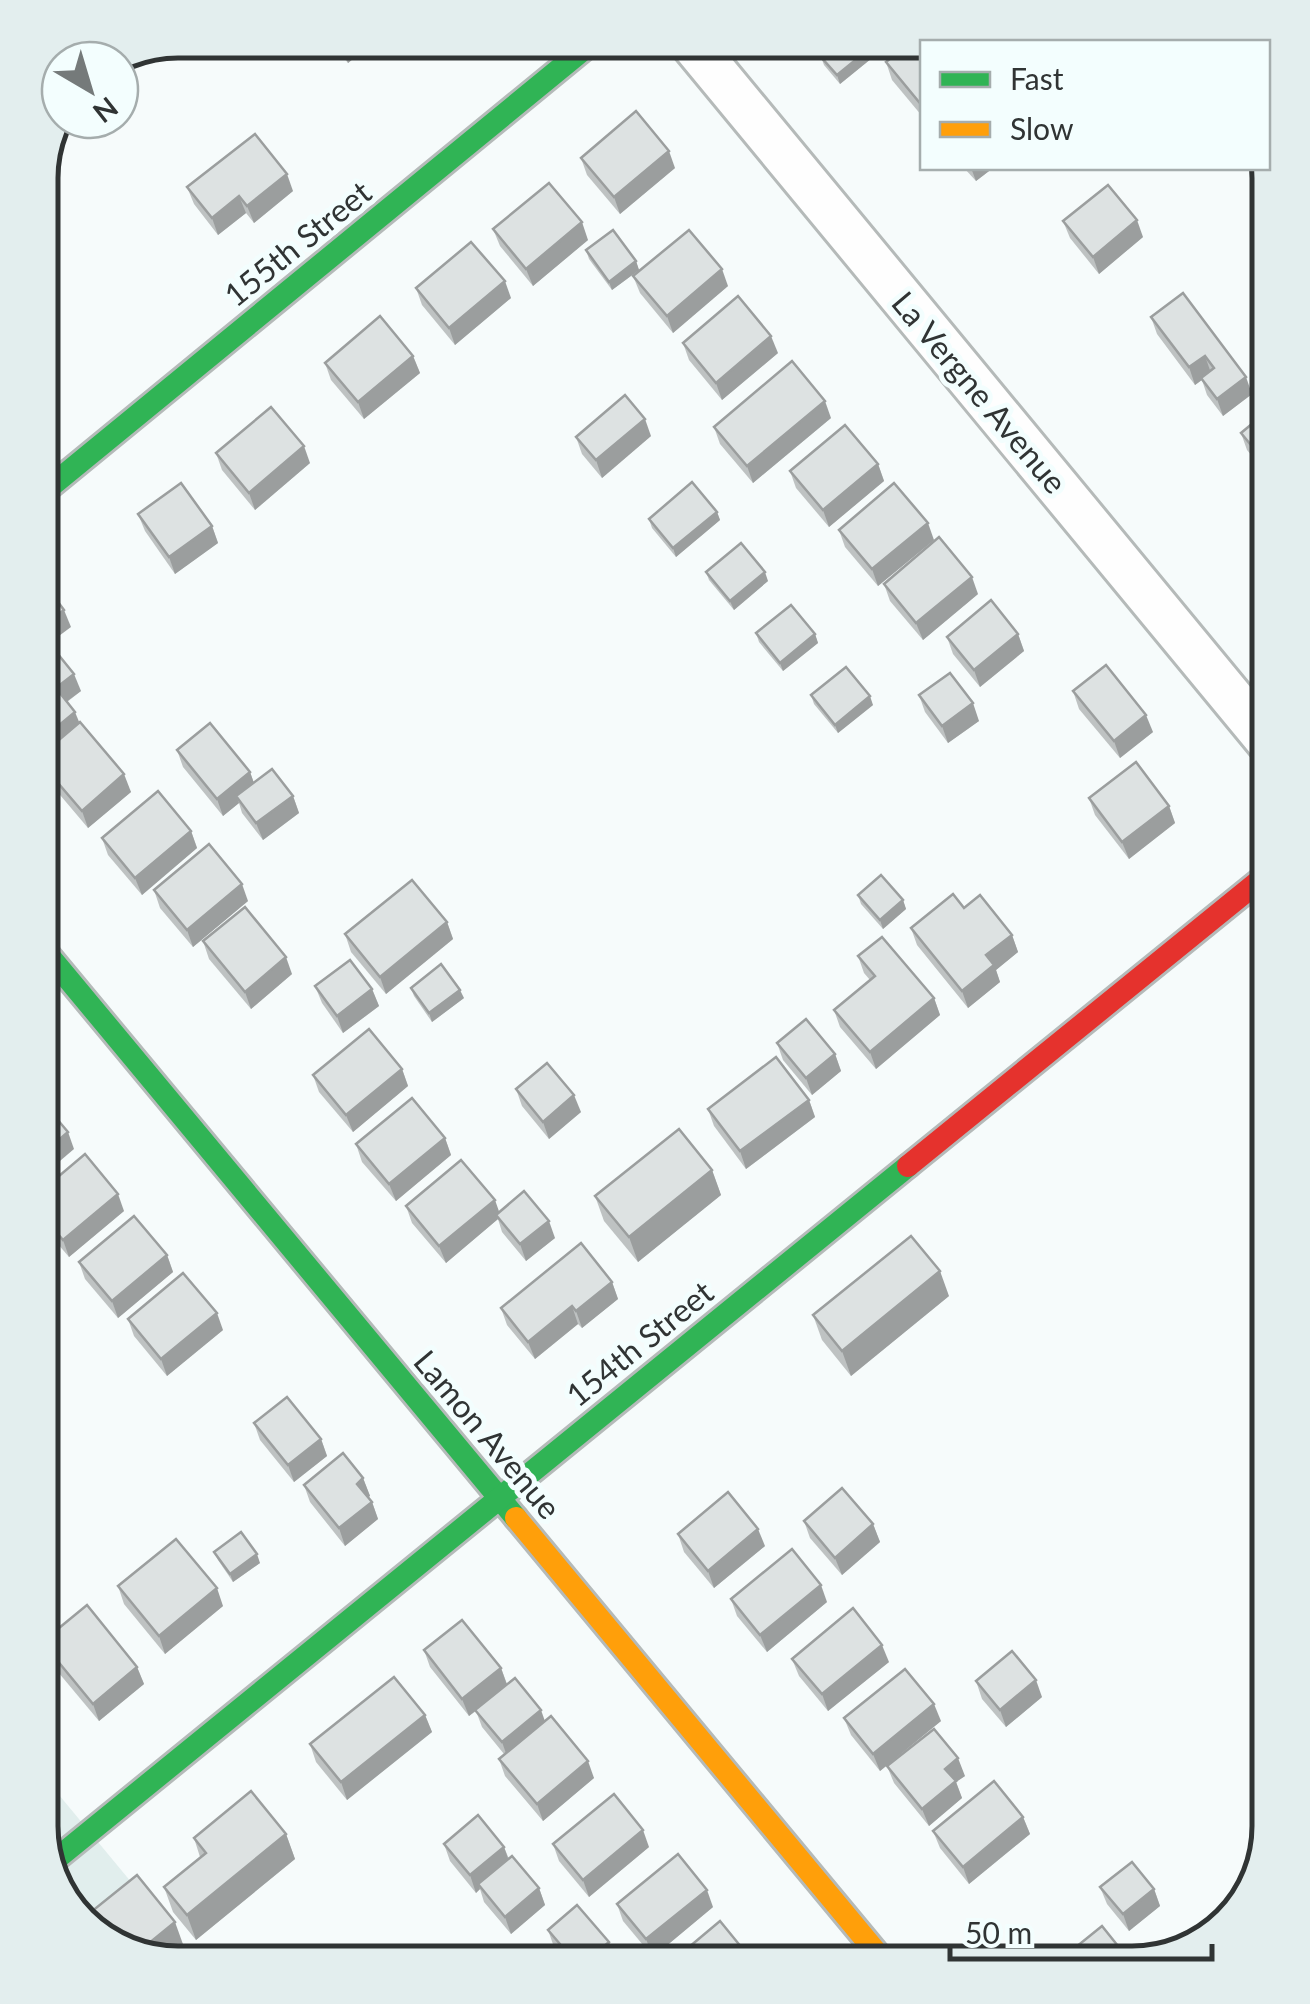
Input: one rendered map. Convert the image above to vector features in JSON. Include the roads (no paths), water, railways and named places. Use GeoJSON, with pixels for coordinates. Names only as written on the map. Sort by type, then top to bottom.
{"type":"FeatureCollection","features":[{"type":"Feature","properties":{"kind":"street","name":"155th Street"},"geometry":{"type":"LineString","coordinates":[[58,481],[573,58]]}},
{"type":"Feature","properties":{"kind":"street","name":"La Vergne Avenue"},"geometry":{"type":"LineString","coordinates":[[704,58],[1252,722]]}},
{"type":"Feature","properties":{"kind":"street","name":"154th Street"},"geometry":{"type":"LineString","coordinates":[[61,1855],[1252,887]]}},
{"type":"Feature","properties":{"kind":"street","name":"Lamon Avenue"},"geometry":{"type":"LineString","coordinates":[[58,967],[871,1946]]}}]}
